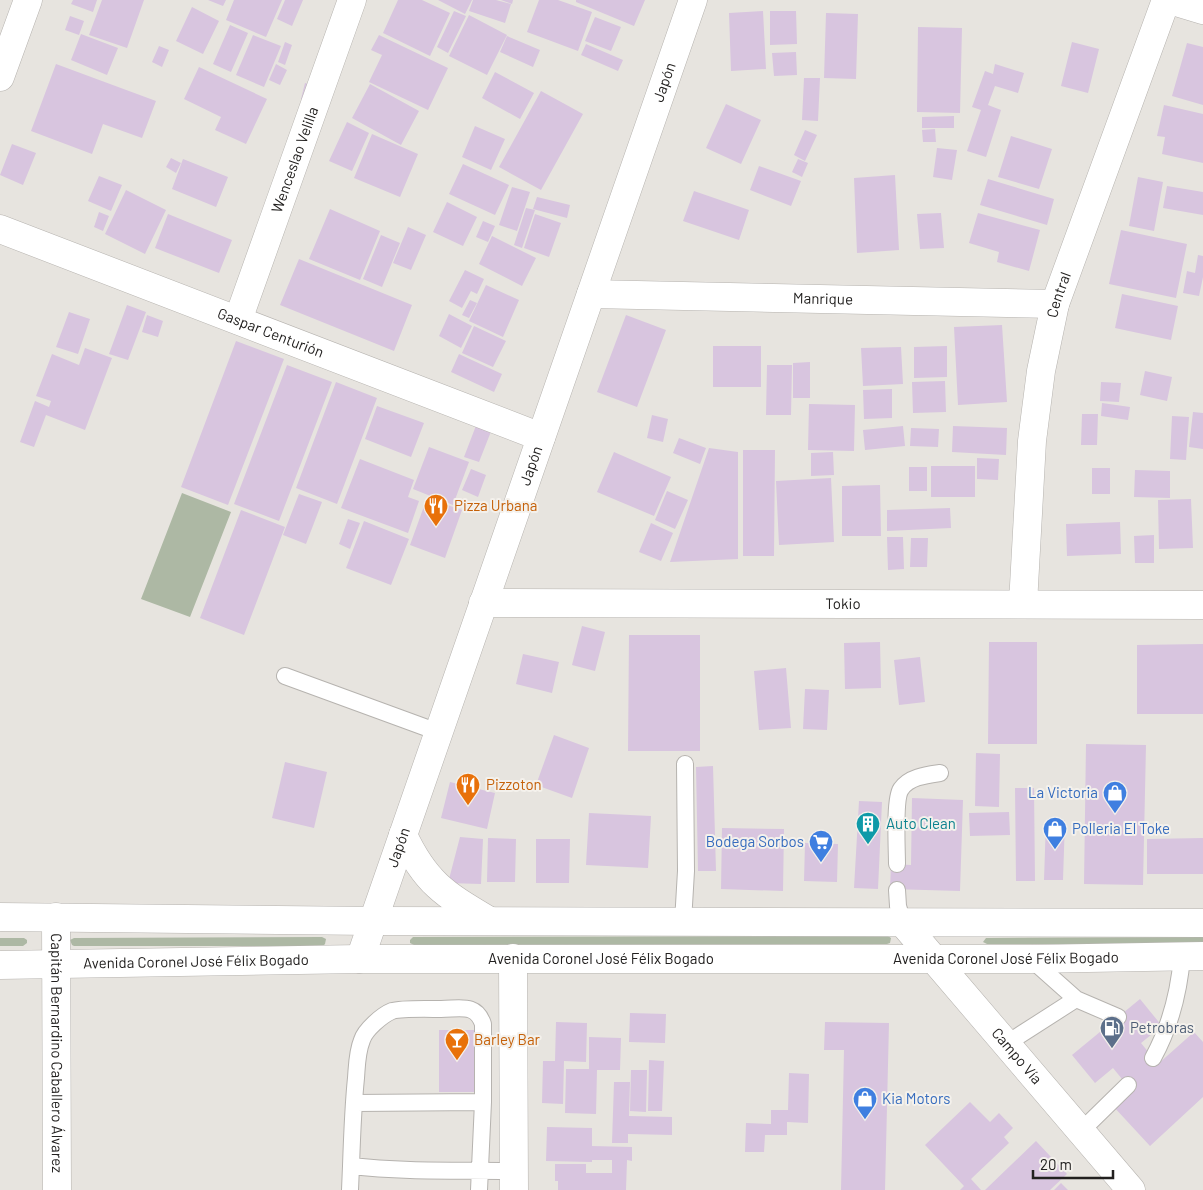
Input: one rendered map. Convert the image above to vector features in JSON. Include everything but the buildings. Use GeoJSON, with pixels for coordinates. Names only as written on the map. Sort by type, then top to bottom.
{"type":"FeatureCollection","features":[{"type":"Feature","properties":{"kind":"street"},"geometry":{"type":"LineString","coordinates":[[0,77],[28,0]]}},
{"type":"Feature","properties":{"kind":"street","name":"Wenceslao Velilla"},"geometry":{"type":"LineString","coordinates":[[238,320],[352,0]]}},
{"type":"Feature","properties":{"kind":"street","name":"Japón"},"geometry":{"type":"LineString","coordinates":[[360,959],[694,0]]}},
{"type":"Feature","properties":{"kind":"street","name":"Central"},"geometry":{"type":"LineString","coordinates":[[1023,604],[1032,440],[1040,371],[1055,304],[1166,0]]}},
{"type":"Feature","properties":{"kind":"street"},"geometry":{"type":"LineString","coordinates":[[1170,0],[1203,10]]}},
{"type":"Feature","properties":{"kind":"street","name":"Gaspar Centurión"},"geometry":{"type":"LineString","coordinates":[[0,229],[541,437]]}},
{"type":"Feature","properties":{"kind":"street","name":"Manrique"},"geometry":{"type":"LineString","coordinates":[[591,294],[1055,304]]}},
{"type":"Feature","properties":{"kind":"street","name":"Tokio"},"geometry":{"type":"LineString","coordinates":[[483,603],[1203,605]]}},
{"type":"Feature","properties":{"kind":"street"},"geometry":{"type":"LineString","coordinates":[[403,834],[416,861],[439,888],[489,921]]}},
{"type":"Feature","properties":{"kind":"street"},"geometry":{"type":"LineString","coordinates":[[0,917],[373,921],[1203,923]]}},
{"type":"Feature","properties":{"kind":"street","name":"Capitán Bernardino Caballero Álvarez"},"geometry":{"type":"LineString","coordinates":[[56,917],[57,1190]]}},
{"type":"Feature","properties":{"kind":"street","name":"Campo Vía"},"geometry":{"type":"LineString","coordinates":[[903,923],[1131,1190]]}},
{"type":"Feature","properties":{"kind":"street","name":"Avenida Coronel José Félix Bogado"},"geometry":{"type":"LineString","coordinates":[[0,965],[360,959],[1031,959],[1193,956]]}},
{"type":"Feature","properties":{"kind":"street"},"geometry":{"type":"LineString","coordinates":[[513,958],[514,1180]]}},
{"type":"Feature","properties":{"kind":"lane"},"geometry":{"type":"LineString","coordinates":[[285,676],[438,732]]}},
{"type":"Feature","properties":{"kind":"lane"},"geometry":{"type":"LineString","coordinates":[[683,922],[686,870],[685,764]]}},
{"type":"Feature","properties":{"kind":"lane"},"geometry":{"type":"LineString","coordinates":[[897,864],[899,790],[915,779],[940,773]]}},
{"type":"Feature","properties":{"kind":"lane"},"geometry":{"type":"LineString","coordinates":[[897,890],[898,906],[903,923]]}},
{"type":"Feature","properties":{"kind":"lane"},"geometry":{"type":"LineString","coordinates":[[1153,1058],[1159,1035],[1175,1002],[1180,977],[1193,956]]}},
{"type":"Feature","properties":{"kind":"lane"},"geometry":{"type":"LineString","coordinates":[[1031,959],[1076,999],[1118,1017]]}},
{"type":"Feature","properties":{"kind":"lane"},"geometry":{"type":"LineString","coordinates":[[1006,1044],[1076,999]]}},
{"type":"Feature","properties":{"kind":"lane"},"geometry":{"type":"LineString","coordinates":[[350,1190],[354,1103],[358,1054],[362,1038],[371,1026],[392,1011],[465,1009],[474,1010],[480,1014],[483,1024],[484,1102],[479,1190]]}},
{"type":"Feature","properties":{"kind":"lane"},"geometry":{"type":"LineString","coordinates":[[1081,1131],[1128,1085]]}},
{"type":"Feature","properties":{"kind":"lane"},"geometry":{"type":"LineString","coordinates":[[354,1103],[484,1102]]}},
{"type":"Feature","properties":{"kind":"lane"},"geometry":{"type":"LineString","coordinates":[[352,1166],[375,1169],[480,1170],[514,1180]]}},
{"type":"Feature","properties":{"kind":"green space"},"geometry":{"type":"Polygon","coordinates":[[[182,493],[231,512],[190,617],[141,599],[182,493]]]}},
{"type":"Feature","properties":{"kind":"green space"},"geometry":{"type":"Polygon","coordinates":[[[888,936],[891,938],[890,943],[887,944],[414,945],[410,943],[413,937],[888,936]]]}},
{"type":"Feature","properties":{"kind":"green space"},"geometry":{"type":"Polygon","coordinates":[[[322,937],[326,939],[323,946],[74,946],[70,940],[74,938],[322,937]]]}},
{"type":"Feature","properties":{"kind":"green space"},"geometry":{"type":"Polygon","coordinates":[[[1203,937],[1203,944],[987,944],[983,942],[986,938],[1203,937]]]}},
{"type":"Feature","properties":{"kind":"green space"},"geometry":{"type":"Polygon","coordinates":[[[0,938],[24,938],[27,940],[27,943],[23,946],[0,946],[0,938]]]}},
{"type":"Feature","properties":{"kind":"place","name":"Pizza Urbana"},"geometry":{"type":"Point","coordinates":[436,527]}},
{"type":"Feature","properties":{"kind":"place","name":"Pizzoton"},"geometry":{"type":"Point","coordinates":[468,806]}},
{"type":"Feature","properties":{"kind":"place","name":"La Victoria"},"geometry":{"type":"Point","coordinates":[1115,814]}},
{"type":"Feature","properties":{"kind":"place","name":"Auto Clean"},"geometry":{"type":"Point","coordinates":[868,845]}},
{"type":"Feature","properties":{"kind":"place","name":"Polleria El Toke"},"geometry":{"type":"Point","coordinates":[1055,850]}},
{"type":"Feature","properties":{"kind":"place","name":"Bodega Sorbos"},"geometry":{"type":"Point","coordinates":[821,863]}},
{"type":"Feature","properties":{"kind":"place","name":"Petrobras"},"geometry":{"type":"Point","coordinates":[1112,1049]}},
{"type":"Feature","properties":{"kind":"place","name":"Barley Bar"},"geometry":{"type":"Point","coordinates":[457,1061]}},
{"type":"Feature","properties":{"kind":"place","name":"Kia Motors"},"geometry":{"type":"Point","coordinates":[865,1120]}}]}
